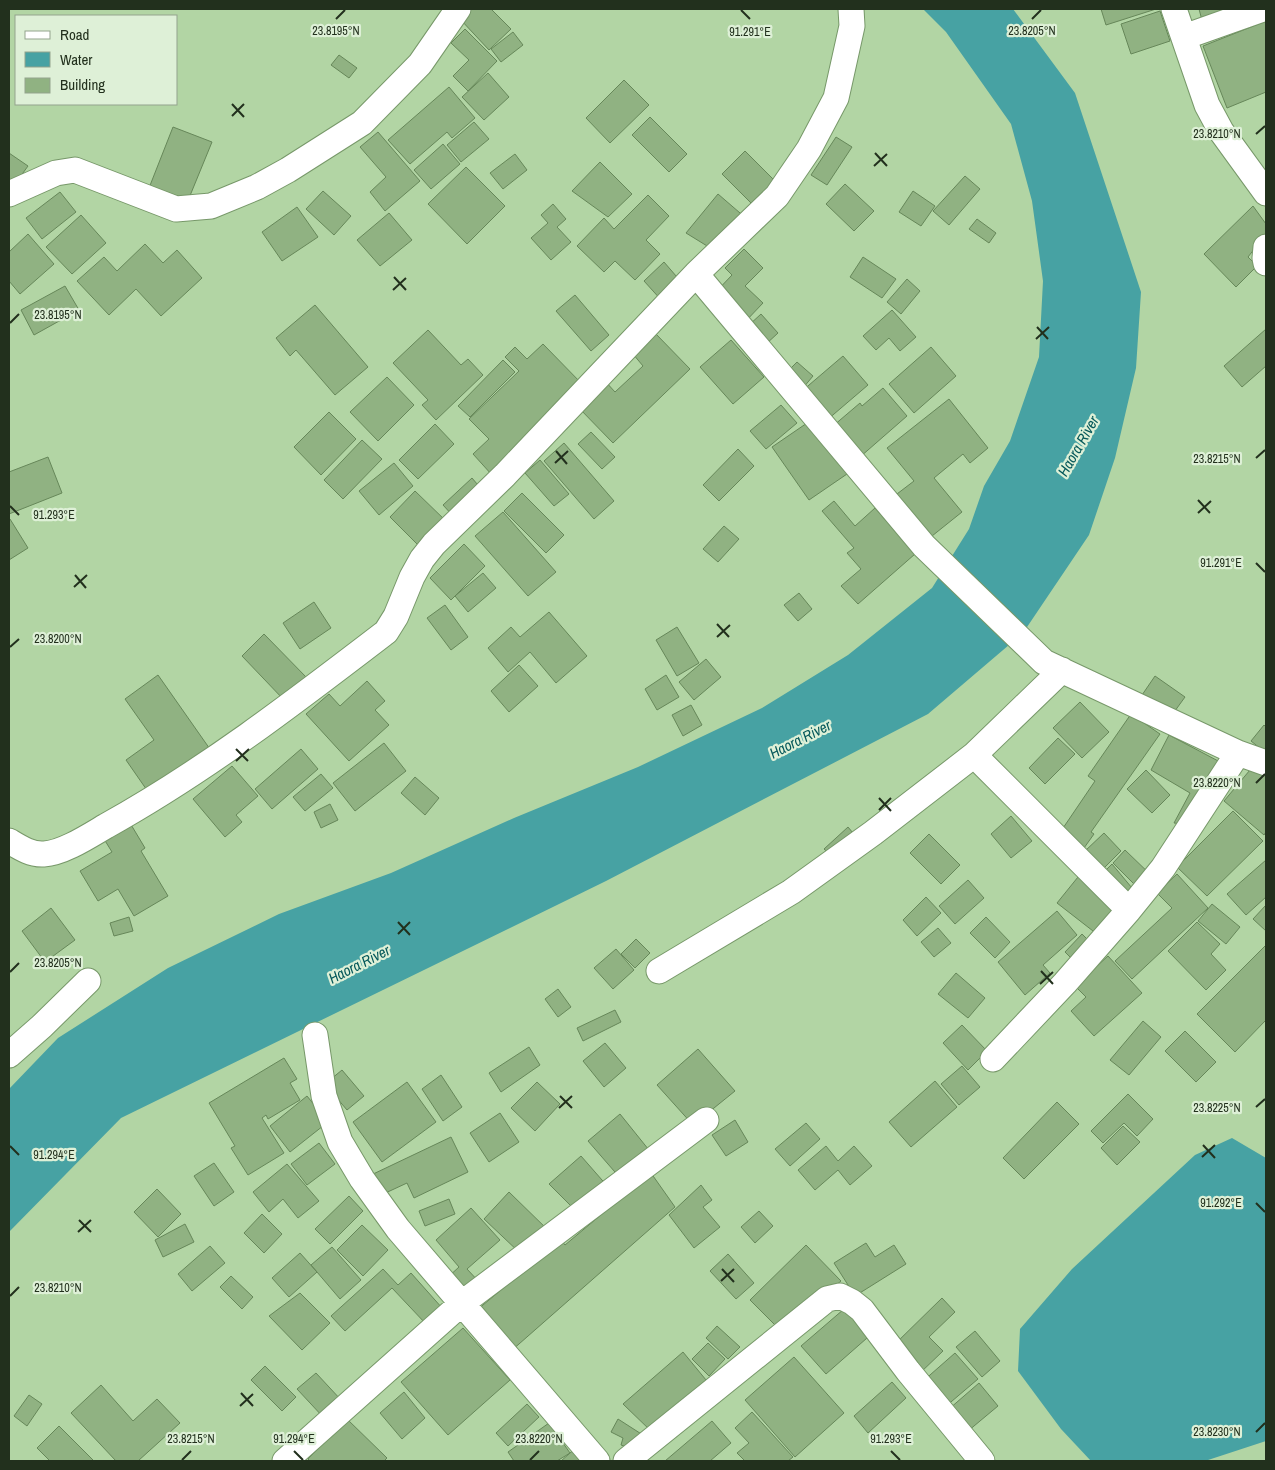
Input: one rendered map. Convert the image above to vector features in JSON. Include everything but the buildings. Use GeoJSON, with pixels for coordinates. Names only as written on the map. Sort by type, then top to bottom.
{"type":"FeatureCollection","features":[{"type":"Feature","properties":{"kind":"street"},"geometry":{"type":"LineString","coordinates":[[9,194],[56,173],[75,170],[176,209],[211,206],[257,187],[288,170],[362,123],[420,64],[458,9]]}},
{"type":"Feature","properties":{"kind":"street"},"geometry":{"type":"LineString","coordinates":[[9,841],[26,851],[44,854],[68,847],[127,815],[260,727],[386,632],[396,616],[412,577],[422,559],[434,544],[505,476],[696,274],[777,196],[809,149],[836,98],[852,26],[851,9]]}},
{"type":"Feature","properties":{"kind":"street"},"geometry":{"type":"LineString","coordinates":[[1174,9],[1207,105],[1221,131],[1266,193]]}},
{"type":"Feature","properties":{"kind":"street"},"geometry":{"type":"LineString","coordinates":[[1184,37],[1263,9]]}},
{"type":"Feature","properties":{"kind":"street"},"geometry":{"type":"LineString","coordinates":[[1266,247],[1266,263]]}},
{"type":"Feature","properties":{"kind":"street"},"geometry":{"type":"LineString","coordinates":[[696,274],[924,546],[1053,666],[1238,753],[1266,762]]}},
{"type":"Feature","properties":{"kind":"street"},"geometry":{"type":"LineString","coordinates":[[659,971],[791,892],[974,755],[1053,666]]}},
{"type":"Feature","properties":{"kind":"street"},"geometry":{"type":"LineString","coordinates":[[993,1059],[1129,910],[1163,868],[1238,753]]}},
{"type":"Feature","properties":{"kind":"street"},"geometry":{"type":"LineString","coordinates":[[974,755],[1129,910]]}},
{"type":"Feature","properties":{"kind":"street"},"geometry":{"type":"LineString","coordinates":[[9,1055],[88,982]]}},
{"type":"Feature","properties":{"kind":"street"},"geometry":{"type":"LineString","coordinates":[[315,1035],[324,1096],[340,1142],[362,1179],[398,1229],[597,1461]]}},
{"type":"Feature","properties":{"kind":"street"},"geometry":{"type":"LineString","coordinates":[[284,1461],[461,1304],[706,1120]]}},
{"type":"Feature","properties":{"kind":"street"},"geometry":{"type":"LineString","coordinates":[[626,1461],[827,1300],[840,1296],[862,1310],[908,1372],[982,1461]]}},
{"type":"Feature","properties":{"kind":"water","name":"Haora River"},"geometry":{"type":"Polygon","coordinates":[[[923,9],[1013,9],[1075,93],[1141,292],[1136,368],[1115,458],[1089,535],[1023,633],[928,714],[606,881],[121,1118],[9,1232],[9,1089],[58,1038],[168,968],[279,914],[391,873],[514,818],[638,767],[762,708],[848,655],[932,588],[969,529],[984,486],[1010,441],[1039,357],[1043,281],[1032,201],[1011,124],[946,32],[923,9]]]}},
{"type":"Feature","properties":{"kind":"water"},"geometry":{"type":"Polygon","coordinates":[[[1232,1138],[1266,1158],[1266,1441],[1205,1461],[1091,1461],[1061,1429],[1018,1371],[1020,1329],[1072,1269],[1195,1155],[1232,1138]]]}}]}
